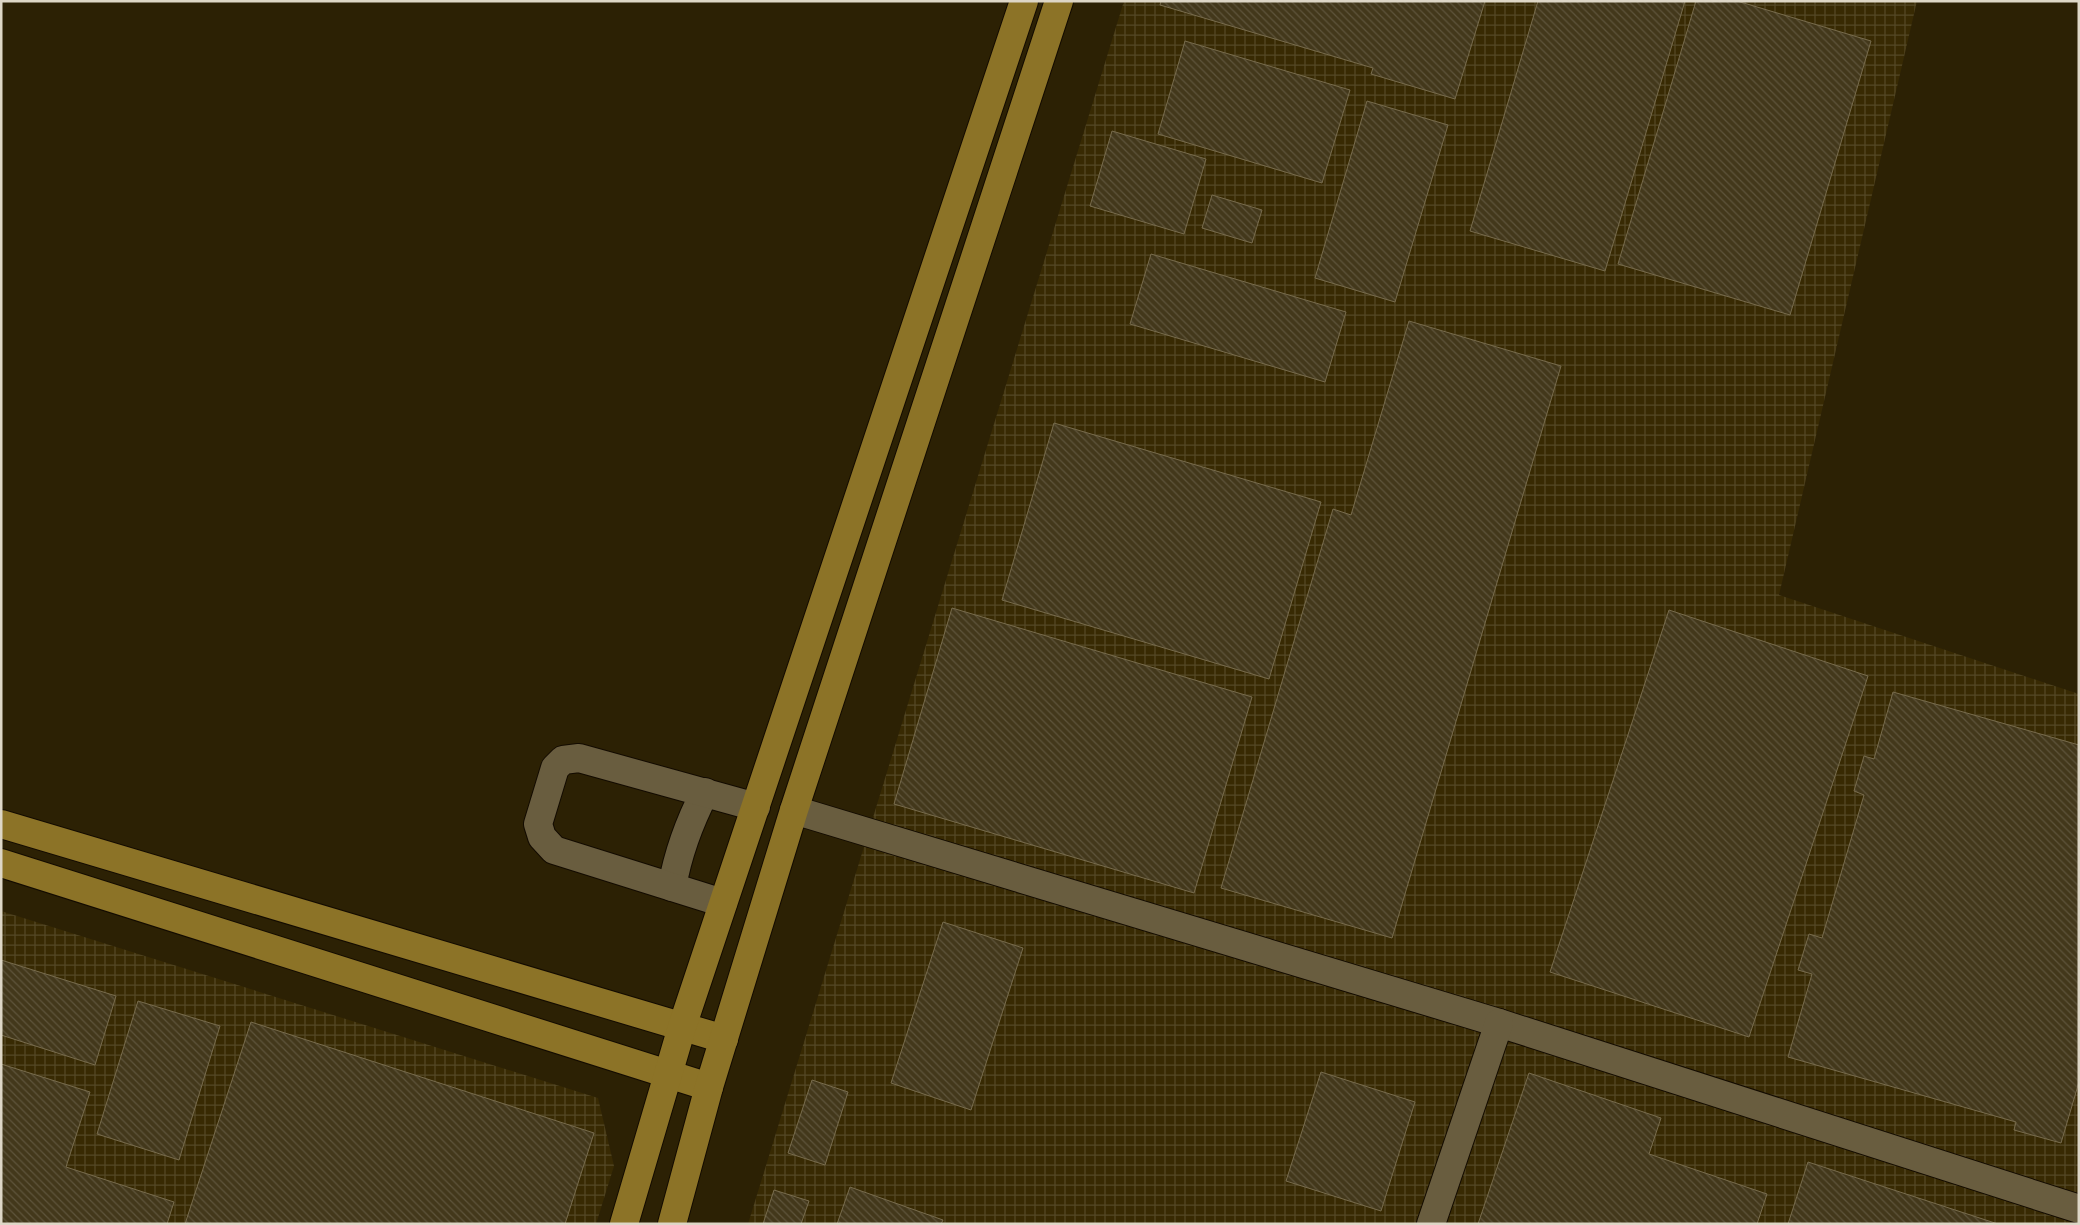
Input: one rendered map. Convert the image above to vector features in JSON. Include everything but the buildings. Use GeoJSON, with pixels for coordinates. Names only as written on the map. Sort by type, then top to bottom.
{"type":"FeatureCollection","features":[{"type":"Feature","properties":{"kind":"main road"},"geometry":{"type":"LineString","coordinates":[[624,1224],[682,1026],[1024,1]]}},
{"type":"Feature","properties":{"kind":"main road"},"geometry":{"type":"LineString","coordinates":[[672,1224],[709,1087],[794,810],[1059,1]]}},
{"type":"Feature","properties":{"kind":"main road"},"geometry":{"type":"LineString","coordinates":[[1,824],[724,1039]]}},
{"type":"Feature","properties":{"kind":"main road"},"geometry":{"type":"LineString","coordinates":[[1,863],[709,1087]]}},
{"type":"Feature","properties":{"kind":"street"},"geometry":{"type":"LineString","coordinates":[[724,903],[554,850],[542,837],[538,824],[555,768],[563,760],[579,758],[756,807]]}},
{"type":"Feature","properties":{"kind":"street"},"geometry":{"type":"LineString","coordinates":[[672,887],[683,841],[705,792]]}},
{"type":"Feature","properties":{"kind":"street"},"geometry":{"type":"LineString","coordinates":[[794,810],[1499,1023],[2079,1209]]}},
{"type":"Feature","properties":{"kind":"street"},"geometry":{"type":"LineString","coordinates":[[1431,1224],[1499,1023]]}},
{"type":"Feature","properties":{"kind":"shaded area"},"geometry":{"type":"Polygon","coordinates":[[[1124,1],[1917,1],[1779,595],[2079,694],[2079,1224],[748,1224],[1124,1]]]}},
{"type":"Feature","properties":{"kind":"shaded area"},"geometry":{"type":"Polygon","coordinates":[[[1,911],[598,1098],[614,1166],[596,1224],[1,1224],[1,911]]]}}]}
